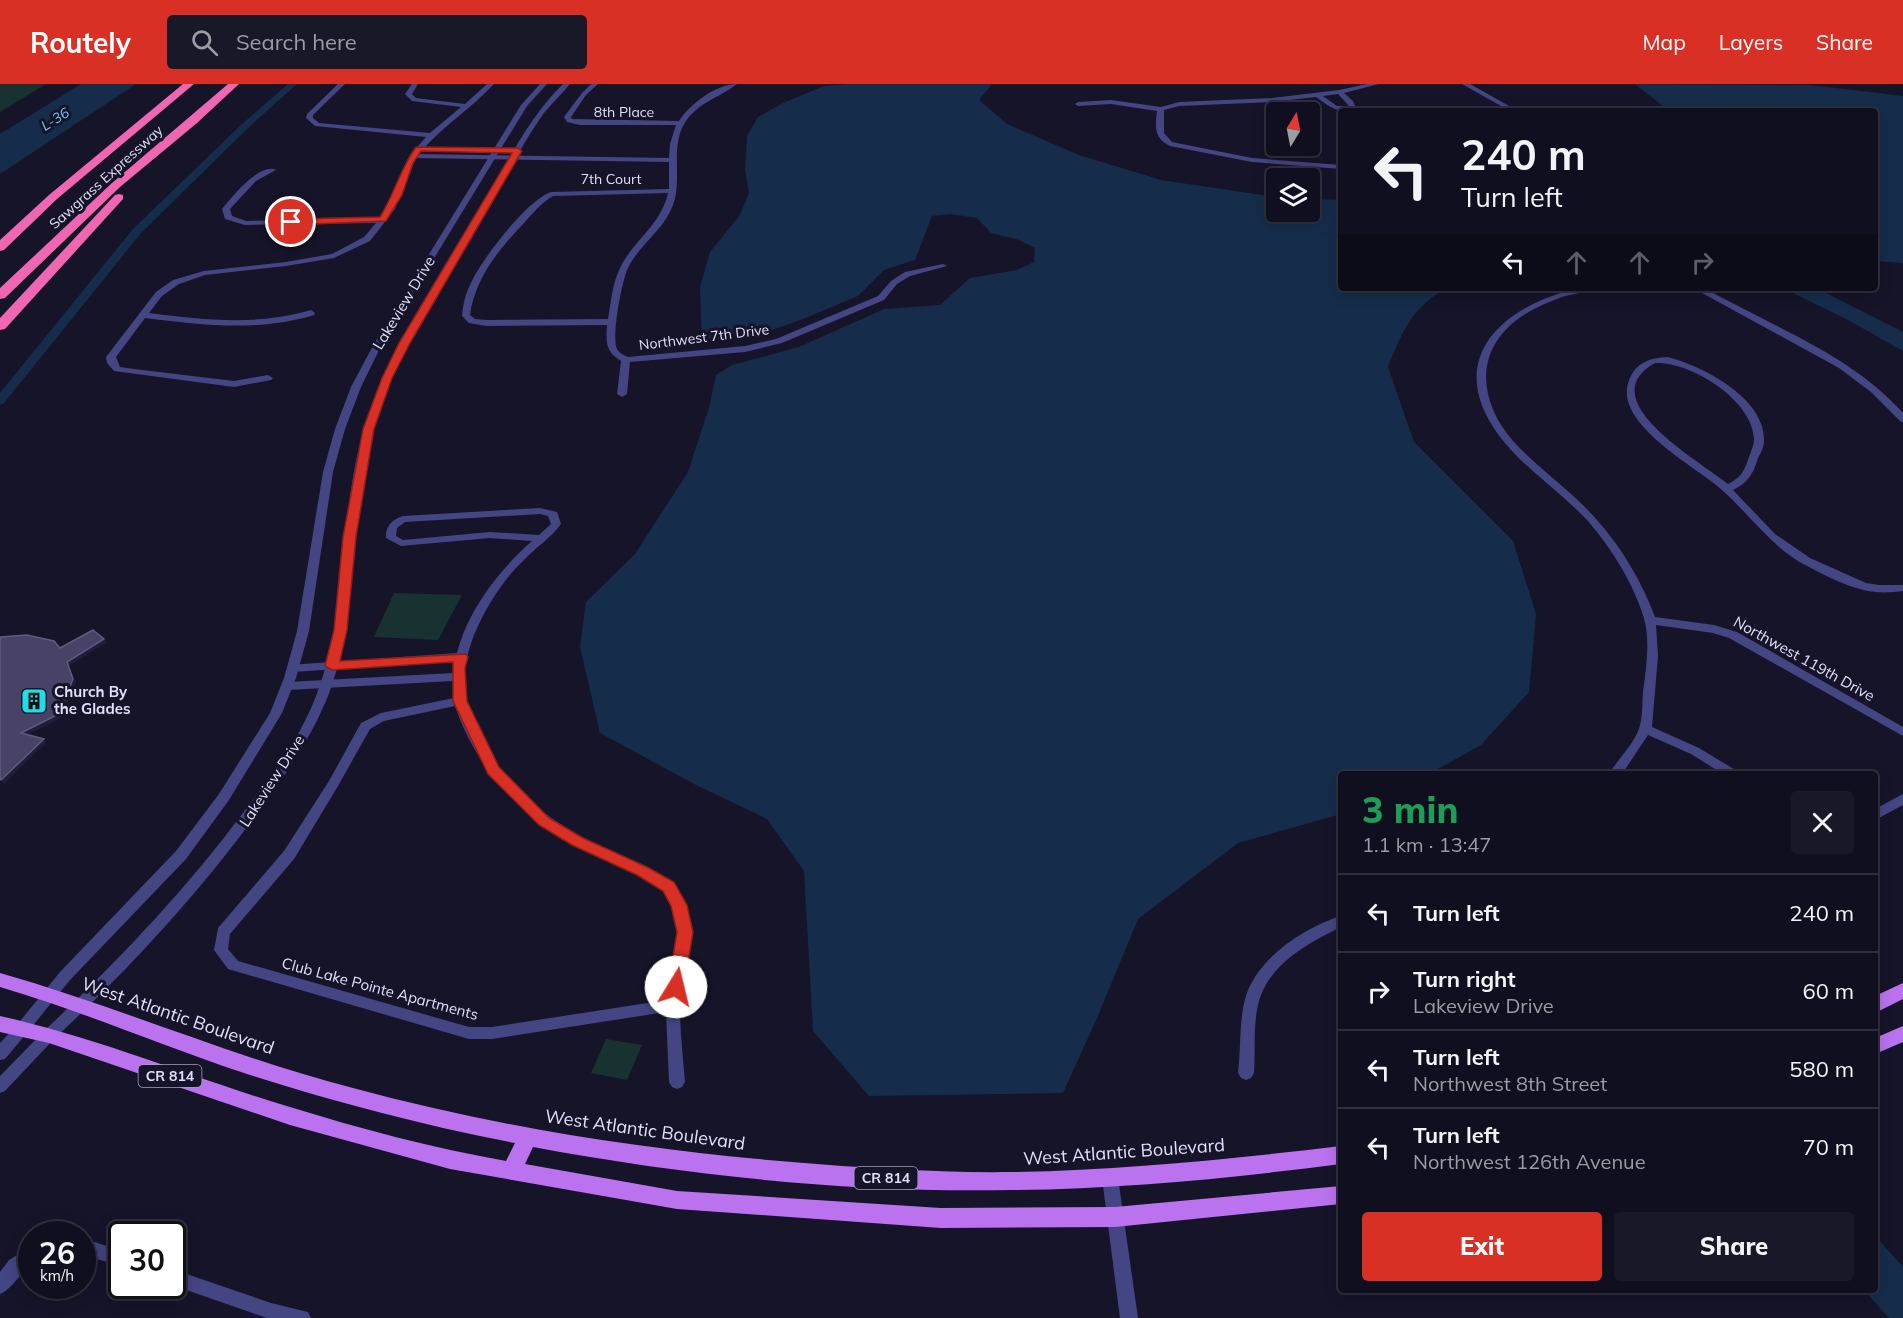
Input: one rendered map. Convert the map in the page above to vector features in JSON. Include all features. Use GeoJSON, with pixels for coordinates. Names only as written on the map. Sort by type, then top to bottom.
{"type":"FeatureCollection","features":[{"type":"Feature","properties":{"kind":"highway","name":"Sawgrass Expressway"},"geometry":{"type":"LineString","coordinates":[[0,247],[53,197],[189,84]]}},
{"type":"Feature","properties":{"kind":"highway","name":"Sawgrass Expressway"},"geometry":{"type":"LineString","coordinates":[[0,295],[116,185],[234,84]]}},
{"type":"Feature","properties":{"kind":"highway"},"geometry":{"type":"LineString","coordinates":[[0,326],[72,246],[193,121]]}},
{"type":"Feature","properties":{"kind":"highway"},"geometry":{"type":"LineString","coordinates":[[0,232],[28,211],[53,197]]}},
{"type":"Feature","properties":{"kind":"main road","name":"West Atlantic Boulevard"},"geometry":{"type":"LineString","coordinates":[[0,980],[82,1005],[240,1063],[371,1102],[466,1125],[662,1159],[883,1178],[1010,1181],[1110,1178],[1277,1164],[1338,1155]]}},
{"type":"Feature","properties":{"kind":"main road"},"geometry":{"type":"LineString","coordinates":[[1878,1003],[1903,990]]}},
{"type":"Feature","properties":{"kind":"main road","name":"CR 814"},"geometry":{"type":"LineString","coordinates":[[0,1024],[50,1035],[290,1116],[450,1160],[677,1200],[941,1218],[1115,1217],[1338,1195]]}},
{"type":"Feature","properties":{"kind":"main road"},"geometry":{"type":"LineString","coordinates":[[1878,1045],[1903,1034]]}},
{"type":"Feature","properties":{"kind":"main road"},"geometry":{"type":"LineString","coordinates":[[511,1172],[528,1136]]}},
{"type":"Feature","properties":{"kind":"street"},"geometry":{"type":"LineString","coordinates":[[342,84],[310,114],[311,122],[324,126],[431,135]]}},
{"type":"Feature","properties":{"kind":"street"},"geometry":{"type":"LineString","coordinates":[[415,84],[408,93],[414,100],[468,106]]}},
{"type":"Feature","properties":{"kind":"street"},"geometry":{"type":"LineString","coordinates":[[268,378],[234,384],[134,372],[117,369],[111,357],[166,287],[189,276],[220,270],[313,260],[346,251],[366,239],[383,220],[398,195],[413,156],[431,135],[468,106],[491,84]]}},
{"type":"Feature","properties":{"kind":"street","name":"Lakeview Drive"},"geometry":{"type":"LineString","coordinates":[[0,1054],[50,995],[181,855],[224,797],[276,713],[288,686],[303,631],[328,472],[340,429],[356,387],[379,342],[524,105],[544,84]]}},
{"type":"Feature","properties":{"kind":"street","name":"Lakeview Drive"},"geometry":{"type":"LineString","coordinates":[[0,1086],[191,892],[228,847],[299,743],[327,683],[341,630],[350,537],[368,429],[387,378],[405,343],[516,154],[544,109],[567,84]]}},
{"type":"Feature","properties":{"kind":"street","name":"8th Place"},"geometry":{"type":"LineString","coordinates":[[595,84],[574,105],[567,117],[569,121],[580,123],[680,123]]}},
{"type":"Feature","properties":{"kind":"street"},"geometry":{"type":"LineString","coordinates":[[622,394],[626,360],[616,355],[611,348],[612,322],[623,270],[670,205],[672,156],[680,123],[694,108],[734,84]]}},
{"type":"Feature","properties":{"kind":"street"},"geometry":{"type":"LineString","coordinates":[[1078,104],[1128,103],[1161,109],[1179,104],[1272,100],[1339,92],[1376,84]]}},
{"type":"Feature","properties":{"kind":"street"},"geometry":{"type":"LineString","coordinates":[[1465,84],[1509,108]]}},
{"type":"Feature","properties":{"kind":"street"},"geometry":{"type":"LineString","coordinates":[[1316,94],[1335,108],[1353,108],[1351,102],[1339,92]]}},
{"type":"Feature","properties":{"kind":"street"},"geometry":{"type":"LineString","coordinates":[[1161,109],[1158,132],[1162,139],[1170,144],[1252,160],[1338,167]]}},
{"type":"Feature","properties":{"kind":"street"},"geometry":{"type":"LineString","coordinates":[[419,149],[495,154]]}},
{"type":"Feature","properties":{"kind":"street"},"geometry":{"type":"LineString","coordinates":[[413,156],[495,154],[672,156]]}},
{"type":"Feature","properties":{"kind":"street"},"geometry":{"type":"LineString","coordinates":[[272,170],[253,179],[226,209],[228,217],[245,223],[383,220]]}},
{"type":"Feature","properties":{"kind":"street","name":"7th Court"},"geometry":{"type":"LineString","coordinates":[[612,322],[487,324],[472,321],[466,316],[466,307],[478,277],[496,250],[542,199],[552,194],[672,191]]}},
{"type":"Feature","properties":{"kind":"street","name":"Northwest 7th Drive"},"geometry":{"type":"LineString","coordinates":[[626,360],[745,349],[779,341],[881,298],[898,277],[912,271],[944,266]]}},
{"type":"Feature","properties":{"kind":"street"},"geometry":{"type":"LineString","coordinates":[[413,287],[437,288]]}},
{"type":"Feature","properties":{"kind":"street"},"geometry":{"type":"LineString","coordinates":[[1577,291],[1544,300],[1521,312],[1498,330],[1483,354],[1480,380],[1486,406],[1503,434],[1528,462],[1571,498],[1609,539],[1633,579],[1650,620],[1652,668],[1645,729],[1617,771]]}},
{"type":"Feature","properties":{"kind":"street"},"geometry":{"type":"LineString","coordinates":[[1703,291],[1815,348],[1855,372],[1887,399],[1903,419]]}},
{"type":"Feature","properties":{"kind":"street"},"geometry":{"type":"LineString","coordinates":[[143,315],[218,323],[284,321],[311,313]]}},
{"type":"Feature","properties":{"kind":"street"},"geometry":{"type":"LineString","coordinates":[[1727,489],[1746,477],[1760,441],[1756,424],[1747,409],[1731,393],[1689,366],[1664,359],[1651,361],[1642,366],[1635,375],[1630,398],[1635,411],[1646,426],[1727,489],[1764,530],[1790,551],[1850,582],[1873,589],[1903,588]]}},
{"type":"Feature","properties":{"kind":"street"},"geometry":{"type":"LineString","coordinates":[[543,539],[522,535],[480,536],[401,543],[391,538],[390,532],[393,525],[403,519],[540,511],[554,514],[556,524],[543,539],[511,567],[470,632],[458,668],[460,701],[493,770],[544,821],[578,842],[642,871],[668,886],[679,905],[685,932],[673,1005],[676,1082]]}},
{"type":"Feature","properties":{"kind":"street","name":"Northwest 119th Drive"},"geometry":{"type":"LineString","coordinates":[[1650,620],[1714,628],[1733,635],[1903,732]]}},
{"type":"Feature","properties":{"kind":"street"},"geometry":{"type":"LineString","coordinates":[[293,668],[462,657]]}},
{"type":"Feature","properties":{"kind":"street"},"geometry":{"type":"LineString","coordinates":[[288,686],[459,677]]}},
{"type":"Feature","properties":{"kind":"street","name":"Club Lake Pointe Apartments"},"geometry":{"type":"LineString","coordinates":[[460,701],[381,717],[365,726],[334,783],[288,855],[224,932],[221,950],[233,965],[469,1033],[492,1033],[673,1005]]}},
{"type":"Feature","properties":{"kind":"street"},"geometry":{"type":"LineString","coordinates":[[1645,729],[1695,751],[1728,771]]}},
{"type":"Feature","properties":{"kind":"street"},"geometry":{"type":"LineString","coordinates":[[1878,813],[1903,799]]}},
{"type":"Feature","properties":{"kind":"street"},"geometry":{"type":"LineString","coordinates":[[1246,1073],[1253,996],[1268,968],[1299,942],[1338,922]]}},
{"type":"Feature","properties":{"kind":"street"},"geometry":{"type":"LineString","coordinates":[[1110,1178],[1129,1318]]}},
{"type":"Feature","properties":{"kind":"street"},"geometry":{"type":"LineString","coordinates":[[0,1286],[18,1264]]}},
{"type":"Feature","properties":{"kind":"street"},"geometry":{"type":"LineString","coordinates":[[186,1282],[269,1315],[302,1318]]}},
{"type":"Feature","properties":{"kind":"green space"},"geometry":{"type":"Polygon","coordinates":[[[0,84],[46,84],[0,112],[0,84]]]}},
{"type":"Feature","properties":{"kind":"green space"},"geometry":{"type":"Polygon","coordinates":[[[394,593],[462,595],[438,640],[374,637],[394,593]]]}},
{"type":"Feature","properties":{"kind":"green space"},"geometry":{"type":"Polygon","coordinates":[[[606,1039],[642,1045],[627,1080],[591,1073],[606,1039]]]}},
{"type":"Feature","properties":{"kind":"water","name":"L-36"},"geometry":{"type":"Polygon","coordinates":[[[81,84],[136,84],[0,174],[0,134],[81,84]]]}},
{"type":"Feature","properties":{"kind":"water"},"geometry":{"type":"Polygon","coordinates":[[[846,84],[992,84],[979,100],[1007,124],[1079,155],[1161,180],[1266,196],[1266,222],[1320,222],[1320,199],[1338,200],[1338,291],[1443,291],[1417,311],[1398,342],[1388,367],[1414,442],[1513,541],[1536,614],[1529,692],[1481,745],[1434,771],[1338,771],[1338,815],[1238,843],[1138,919],[1063,1093],[869,1096],[813,1031],[804,871],[767,819],[696,785],[600,733],[580,647],[586,602],[635,554],[688,472],[709,408],[716,375],[732,365],[799,347],[884,309],[940,305],[970,278],[1017,270],[1034,262],[1035,248],[1019,240],[991,233],[977,218],[950,214],[932,216],[915,260],[884,270],[858,296],[755,336],[702,340],[700,287],[710,252],[740,215],[749,193],[745,170],[747,136],[758,117],[783,103],[824,86],[846,84]]]}},
{"type":"Feature","properties":{"kind":"water"},"geometry":{"type":"Polygon","coordinates":[[[1635,84],[1811,85],[1903,96],[1903,263],[1878,261],[1878,108],[1664,107],[1635,84]]]}},
{"type":"Feature","properties":{"kind":"water"},"geometry":{"type":"Polygon","coordinates":[[[1789,291],[1822,291],[1903,332],[1903,351],[1789,291]]]}},
{"type":"Feature","properties":{"kind":"water"},"geometry":{"type":"Polygon","coordinates":[[[1878,1239],[1903,1267],[1903,1318],[1889,1318],[1867,1293],[1878,1293],[1878,1239]]]}},
{"type":"Feature","properties":{"kind":"building","name":"Church By the Glades"},"geometry":{"type":"Polygon","coordinates":[[[93,630],[104,639],[67,662],[73,679],[59,714],[21,733],[44,739],[1,780],[0,637],[27,635],[54,641],[60,648],[93,630]]]}},
{"type":"Feature","properties":{"kind":"waterway"},"geometry":{"type":"LineString","coordinates":[[0,401],[137,231],[245,126],[293,84]]}},
{"type":"Feature","properties":{"kind":"place","name":"Church By the Glades"},"geometry":{"type":"Point","coordinates":[34,701]}},
{"type":"Feature","properties":{"kind":"route"},"geometry":{"type":"LineString","coordinates":[[291,222],[383,220],[398,195],[409,163],[419,149],[518,151],[405,343],[387,378],[368,429],[350,537],[341,630],[332,666],[462,657],[458,668],[460,701],[493,770],[544,821],[578,842],[642,871],[668,886],[679,905],[685,932],[676,987]]}}]}
